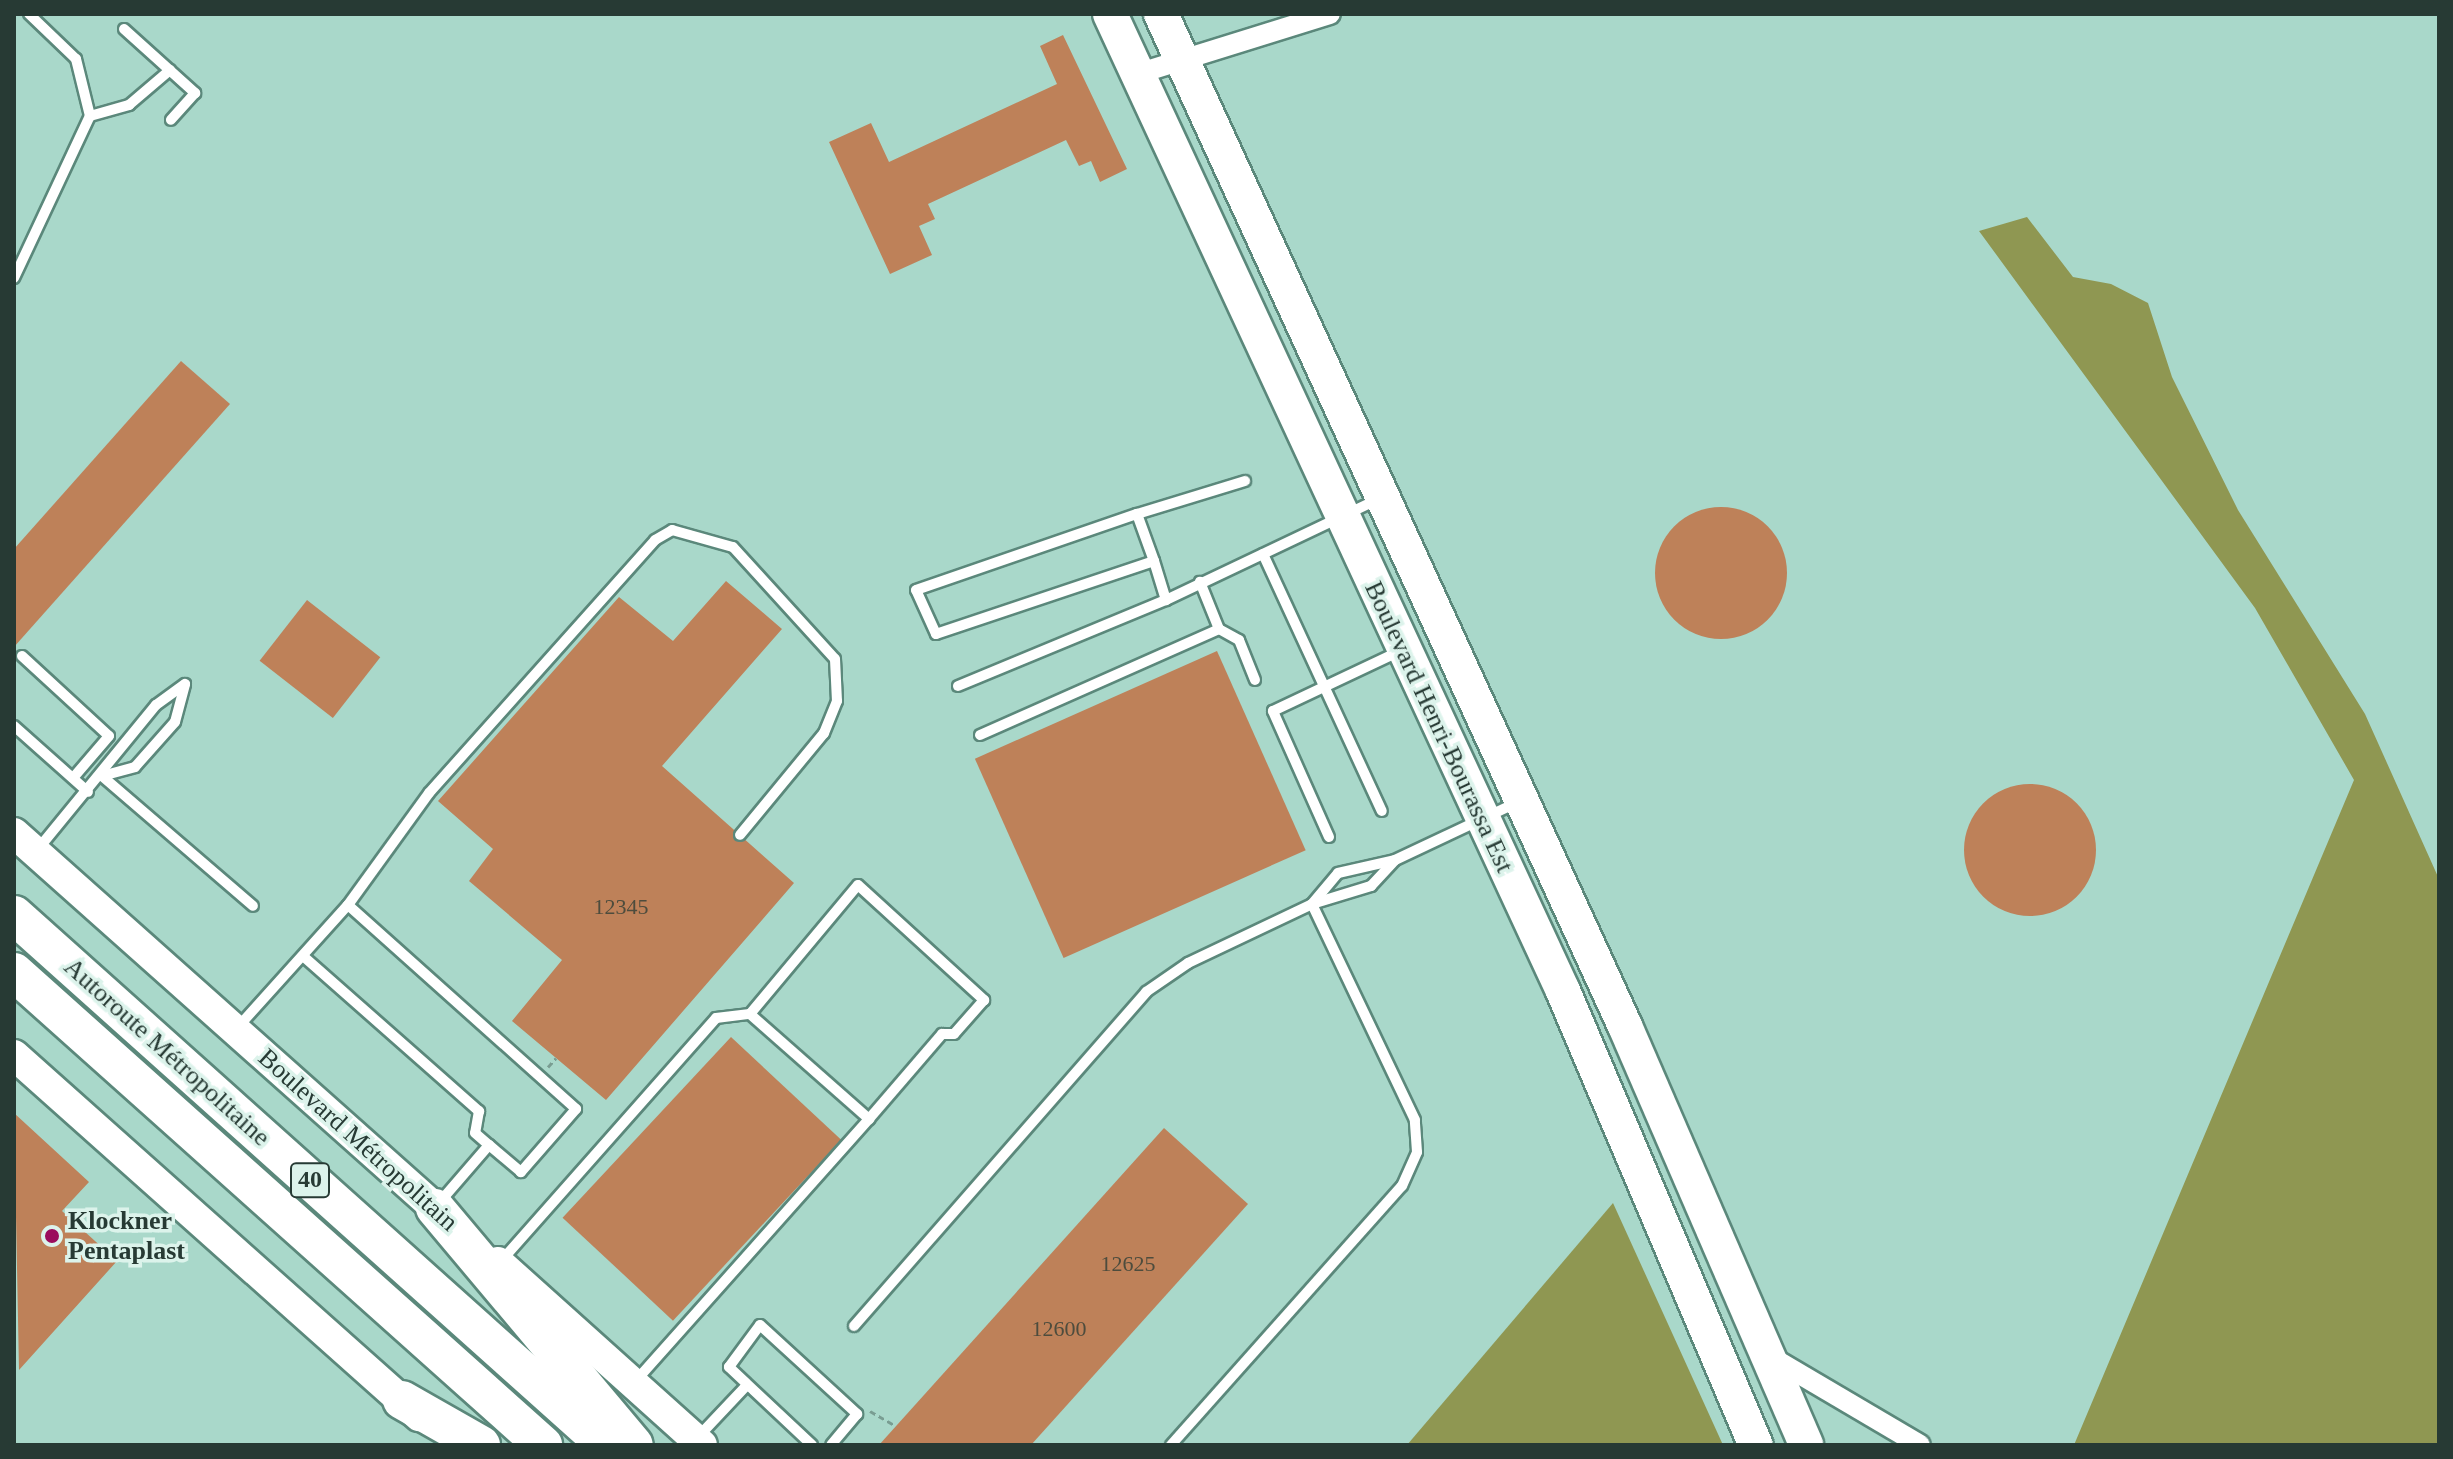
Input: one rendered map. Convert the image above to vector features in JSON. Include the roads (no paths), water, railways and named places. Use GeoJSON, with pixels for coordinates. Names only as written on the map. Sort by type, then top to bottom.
{"type":"FeatureCollection","features":[{"type":"Feature","properties":{"kind":"highway","name":"Autoroute Métropolitaine"},"geometry":{"type":"LineString","coordinates":[[14,915],[606,1445]]}},
{"type":"Feature","properties":{"kind":"highway","name":"Autoroute Métropolitaine"},"geometry":{"type":"LineString","coordinates":[[14,972],[543,1445]]}},
{"type":"Feature","properties":{"kind":"highway"},"geometry":{"type":"LineString","coordinates":[[435,1208],[634,1445]]}},
{"type":"Feature","properties":{"kind":"highway"},"geometry":{"type":"LineString","coordinates":[[402,1400],[481,1445]]}},
{"type":"Feature","properties":{"kind":"main road","name":"Boulevard Henri-Bourassa Est"},"geometry":{"type":"LineString","coordinates":[[1110,14],[1341,519],[1483,819],[1756,1445]]}},
{"type":"Feature","properties":{"kind":"main road","name":"Boulevard Henri-Bourassa Est"},"geometry":{"type":"LineString","coordinates":[[1161,14],[1522,801],[1806,1445]]}},
{"type":"Feature","properties":{"kind":"main road","name":"Boulevard Métropolitain"},"geometry":{"type":"LineString","coordinates":[[24,843],[699,1442]]}},
{"type":"Feature","properties":{"kind":"main road"},"geometry":{"type":"LineString","coordinates":[[14,1055],[449,1445]]}},
{"type":"Feature","properties":{"kind":"street"},"geometry":{"type":"LineString","coordinates":[[1137,74],[1184,62],[1330,14]]}},
{"type":"Feature","properties":{"kind":"street"},"geometry":{"type":"LineString","coordinates":[[1764,1354],[1910,1443]]}},
{"type":"Feature","properties":{"kind":"lane"},"geometry":{"type":"LineString","coordinates":[[14,278],[90,116],[76,59],[29,14]]}},
{"type":"Feature","properties":{"kind":"lane"},"geometry":{"type":"LineString","coordinates":[[124,29],[195,93],[171,120]]}},
{"type":"Feature","properties":{"kind":"lane"},"geometry":{"type":"LineString","coordinates":[[90,116],[129,105],[170,70]]}},
{"type":"Feature","properties":{"kind":"lane"},"geometry":{"type":"LineString","coordinates":[[1154,561],[936,634],[916,590],[1137,514],[1245,481]]}},
{"type":"Feature","properties":{"kind":"lane"},"geometry":{"type":"LineString","coordinates":[[958,686],[1166,600],[1384,497]]}},
{"type":"Feature","properties":{"kind":"lane"},"geometry":{"type":"LineString","coordinates":[[1137,514],[1166,600]]}},
{"type":"Feature","properties":{"kind":"lane"},"geometry":{"type":"LineString","coordinates":[[235,1030],[348,905],[429,793],[655,540],[672,530],[697,531],[733,547],[821,637],[837,671],[837,701],[824,733],[740,835]]}},
{"type":"Feature","properties":{"kind":"lane"},"geometry":{"type":"LineString","coordinates":[[1263,554],[1382,811]]}},
{"type":"Feature","properties":{"kind":"lane"},"geometry":{"type":"LineString","coordinates":[[1200,582],[1219,629],[1239,640],[1255,680]]}},
{"type":"Feature","properties":{"kind":"lane"},"geometry":{"type":"LineString","coordinates":[[980,735],[1219,629]]}},
{"type":"Feature","properties":{"kind":"lane"},"geometry":{"type":"LineString","coordinates":[[1329,837],[1273,711],[1403,649]]}},
{"type":"Feature","properties":{"kind":"lane"},"geometry":{"type":"LineString","coordinates":[[22,656],[121,748]]}},
{"type":"Feature","properties":{"kind":"lane"},"geometry":{"type":"LineString","coordinates":[[24,843],[88,792],[121,748],[185,684],[175,722],[135,767],[102,776]]}},
{"type":"Feature","properties":{"kind":"lane"},"geometry":{"type":"LineString","coordinates":[[14,726],[88,792]]}},
{"type":"Feature","properties":{"kind":"lane"},"geometry":{"type":"LineString","coordinates":[[73,778],[109,736]]}},
{"type":"Feature","properties":{"kind":"lane"},"geometry":{"type":"LineString","coordinates":[[102,776],[253,906]]}},
{"type":"Feature","properties":{"kind":"lane"},"geometry":{"type":"LineString","coordinates":[[1312,904],[1338,873],[1395,860],[1522,801]]}},
{"type":"Feature","properties":{"kind":"lane"},"geometry":{"type":"LineString","coordinates":[[854,1326],[1146,992],[1188,963],[1312,904],[1371,886],[1395,860]]}},
{"type":"Feature","properties":{"kind":"lane"},"geometry":{"type":"LineString","coordinates":[[499,1264],[716,1018],[750,1014],[858,885],[984,1000],[954,1034],[942,1034],[634,1383]]}},
{"type":"Feature","properties":{"kind":"lane"},"geometry":{"type":"LineString","coordinates":[[1171,1445],[1402,1186],[1417,1152],[1415,1120],[1312,904]]}},
{"type":"Feature","properties":{"kind":"lane"},"geometry":{"type":"LineString","coordinates":[[303,956],[479,1111],[475,1133],[521,1172],[576,1109],[348,905]]}},
{"type":"Feature","properties":{"kind":"lane"},"geometry":{"type":"LineString","coordinates":[[750,1014],[869,1119]]}},
{"type":"Feature","properties":{"kind":"lane"},"geometry":{"type":"LineString","coordinates":[[435,1208],[489,1145]]}},
{"type":"Feature","properties":{"kind":"lane"},"geometry":{"type":"LineString","coordinates":[[812,1445],[746,1386],[729,1362],[760,1325],[857,1414],[831,1445]]}},
{"type":"Feature","properties":{"kind":"lane"},"geometry":{"type":"LineString","coordinates":[[699,1442],[746,1386]]}},
{"type":"Feature","properties":{"kind":"place","name":"Klockner Pentaplast"},"geometry":{"type":"Point","coordinates":[52,1236]}}]}
